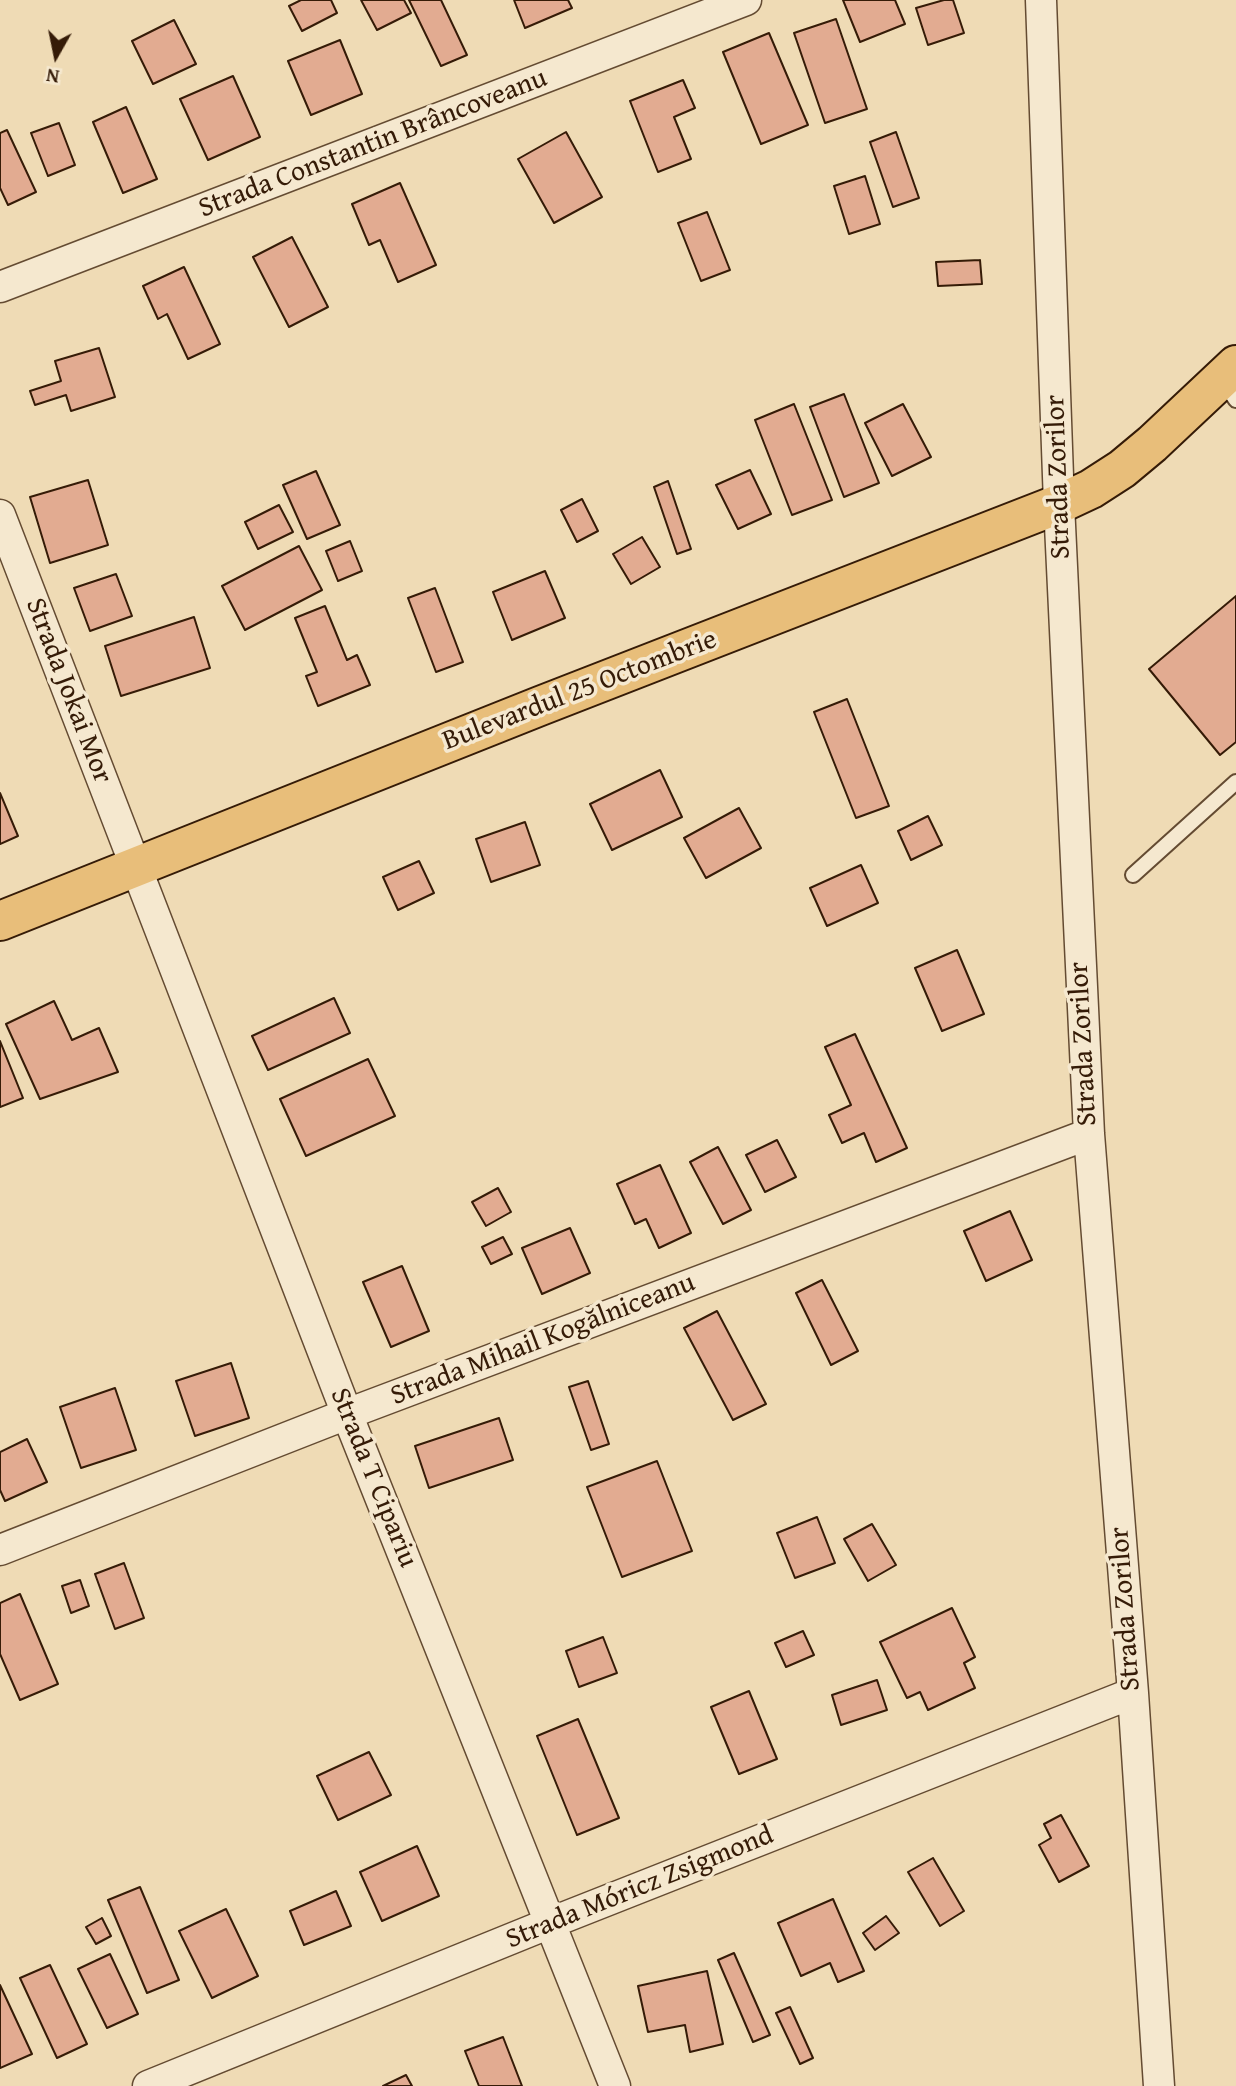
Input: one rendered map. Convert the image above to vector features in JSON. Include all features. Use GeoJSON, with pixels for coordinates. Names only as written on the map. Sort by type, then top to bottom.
{"type":"FeatureCollection","features":[{"type":"Feature","properties":{"kind":"main road","name":"Bulevardul 25 Octombrie"},"geometry":{"type":"LineString","coordinates":[[0,921],[527,711],[1059,504],[1091,489],[1122,469],[1231,381]]}},
{"type":"Feature","properties":{"kind":"street","name":"Strada Constantin Brâncoveanu"},"geometry":{"type":"LineString","coordinates":[[0,287],[746,0]]}},
{"type":"Feature","properties":{"kind":"street","name":"Strada Zorilor"},"geometry":{"type":"LineString","coordinates":[[1041,0],[1059,504],[1088,1134],[1133,1693],[1158,2086]]}},
{"type":"Feature","properties":{"kind":"street","name":"Strada Jokai Mor"},"geometry":{"type":"LineString","coordinates":[[0,514],[137,867]]}},
{"type":"Feature","properties":{"kind":"street","name":"Strada T Cipariu"},"geometry":{"type":"LineString","coordinates":[[137,867],[347,1414],[615,2086]]}},
{"type":"Feature","properties":{"kind":"street","name":"Strada Mihail Kogălniceanu"},"geometry":{"type":"LineString","coordinates":[[0,1550],[347,1414],[1088,1134]]}},
{"type":"Feature","properties":{"kind":"street","name":"Strada Móricz Zsigmond"},"geometry":{"type":"LineString","coordinates":[[148,2086],[550,1923],[1133,1693]]}},
{"type":"Feature","properties":{"kind":"lane"},"geometry":{"type":"LineString","coordinates":[[1133,875],[1236,782]]}},
{"type":"Feature","properties":{"kind":"building"},"geometry":{"type":"Polygon","coordinates":[[[301,0],[331,0],[337,13],[302,31],[289,6],[301,0]]]}},
{"type":"Feature","properties":{"kind":"building"},"geometry":{"type":"Polygon","coordinates":[[[361,0],[404,0],[411,13],[377,30],[361,0]]]}},
{"type":"Feature","properties":{"kind":"building"},"geometry":{"type":"Polygon","coordinates":[[[409,0],[441,0],[467,55],[441,66],[409,0]]]}},
{"type":"Feature","properties":{"kind":"building"},"geometry":{"type":"Polygon","coordinates":[[[514,0],[568,0],[572,8],[525,28],[514,0]]]}},
{"type":"Feature","properties":{"kind":"building"},"geometry":{"type":"Polygon","coordinates":[[[843,0],[895,0],[905,24],[860,42],[843,0]]]}},
{"type":"Feature","properties":{"kind":"building"},"geometry":{"type":"Polygon","coordinates":[[[953,0],[964,33],[928,45],[916,8],[953,0]]]}},
{"type":"Feature","properties":{"kind":"building"},"geometry":{"type":"Polygon","coordinates":[[[836,19],[867,109],[825,123],[794,33],[836,19]]]}},
{"type":"Feature","properties":{"kind":"building"},"geometry":{"type":"Polygon","coordinates":[[[174,20],[196,64],[153,84],[132,41],[174,20]]]}},
{"type":"Feature","properties":{"kind":"building"},"geometry":{"type":"Polygon","coordinates":[[[769,33],[808,125],[761,144],[723,52],[769,33]]]}},
{"type":"Feature","properties":{"kind":"building"},"geometry":{"type":"Polygon","coordinates":[[[340,40],[362,94],[311,115],[288,61],[340,40]]]}},
{"type":"Feature","properties":{"kind":"building"},"geometry":{"type":"Polygon","coordinates":[[[233,76],[260,137],[208,160],[180,99],[233,76]]]}},
{"type":"Feature","properties":{"kind":"building"},"geometry":{"type":"Polygon","coordinates":[[[683,80],[695,108],[674,117],[691,159],[658,172],[630,101],[683,80]]]}},
{"type":"Feature","properties":{"kind":"building"},"geometry":{"type":"Polygon","coordinates":[[[126,107],[157,179],[123,193],[93,122],[126,107]]]}},
{"type":"Feature","properties":{"kind":"building"},"geometry":{"type":"Polygon","coordinates":[[[59,123],[75,165],[48,176],[31,133],[59,123]]]}},
{"type":"Feature","properties":{"kind":"building"},"geometry":{"type":"Polygon","coordinates":[[[7,130],[36,192],[8,205],[0,188],[0,133],[7,130]]]}},
{"type":"Feature","properties":{"kind":"building"},"geometry":{"type":"Polygon","coordinates":[[[566,132],[602,197],[554,223],[518,159],[566,132]]]}},
{"type":"Feature","properties":{"kind":"building"},"geometry":{"type":"Polygon","coordinates":[[[896,132],[919,198],[893,207],[870,142],[896,132]]]}},
{"type":"Feature","properties":{"kind":"building"},"geometry":{"type":"Polygon","coordinates":[[[865,176],[880,224],[849,234],[834,186],[865,176]]]}},
{"type":"Feature","properties":{"kind":"building"},"geometry":{"type":"Polygon","coordinates":[[[400,183],[436,265],[398,282],[380,240],[369,245],[352,204],[400,183]]]}},
{"type":"Feature","properties":{"kind":"building"},"geometry":{"type":"Polygon","coordinates":[[[707,212],[730,270],[701,281],[678,223],[707,212]]]}},
{"type":"Feature","properties":{"kind":"building"},"geometry":{"type":"Polygon","coordinates":[[[292,237],[328,307],[289,327],[253,257],[292,237]]]}},
{"type":"Feature","properties":{"kind":"building"},"geometry":{"type":"Polygon","coordinates":[[[980,260],[982,284],[938,286],[936,262],[980,260]]]}},
{"type":"Feature","properties":{"kind":"building"},"geometry":{"type":"Polygon","coordinates":[[[184,267],[220,344],[188,359],[167,314],[158,319],[143,286],[184,267]]]}},
{"type":"Feature","properties":{"kind":"building"},"geometry":{"type":"Polygon","coordinates":[[[99,348],[115,397],[71,411],[66,395],[35,405],[30,391],[61,381],[55,361],[99,348]]]}},
{"type":"Feature","properties":{"kind":"building"},"geometry":{"type":"Polygon","coordinates":[[[844,394],[879,483],[844,497],[810,407],[844,394]]]}},
{"type":"Feature","properties":{"kind":"building"},"geometry":{"type":"Polygon","coordinates":[[[794,404],[832,500],[792,515],[755,420],[794,404]]]}},
{"type":"Feature","properties":{"kind":"building"},"geometry":{"type":"Polygon","coordinates":[[[903,404],[931,457],[892,476],[865,423],[903,404]]]}},
{"type":"Feature","properties":{"kind":"building"},"geometry":{"type":"Polygon","coordinates":[[[750,470],[771,514],[738,529],[716,485],[750,470]]]}},
{"type":"Feature","properties":{"kind":"building"},"geometry":{"type":"Polygon","coordinates":[[[316,471],[340,525],[307,539],[283,485],[316,471]]]}},
{"type":"Feature","properties":{"kind":"building"},"geometry":{"type":"Polygon","coordinates":[[[88,480],[108,545],[50,563],[30,497],[88,480]]]}},
{"type":"Feature","properties":{"kind":"building"},"geometry":{"type":"Polygon","coordinates":[[[668,481],[691,549],[677,554],[654,487],[668,481]]]}},
{"type":"Feature","properties":{"kind":"building"},"geometry":{"type":"Polygon","coordinates":[[[582,499],[598,531],[577,542],[561,510],[582,499]]]}},
{"type":"Feature","properties":{"kind":"building"},"geometry":{"type":"Polygon","coordinates":[[[279,505],[293,532],[258,549],[245,522],[279,505]]]}},
{"type":"Feature","properties":{"kind":"building"},"geometry":{"type":"Polygon","coordinates":[[[642,537],[660,567],[631,584],[613,554],[642,537]]]}},
{"type":"Feature","properties":{"kind":"building"},"geometry":{"type":"Polygon","coordinates":[[[350,541],[362,571],[338,581],[326,551],[350,541]]]}},
{"type":"Feature","properties":{"kind":"building"},"geometry":{"type":"Polygon","coordinates":[[[299,546],[322,590],[245,630],[222,586],[299,546]]]}},
{"type":"Feature","properties":{"kind":"building"},"geometry":{"type":"Polygon","coordinates":[[[545,571],[565,618],[512,640],[493,592],[545,571]]]}},
{"type":"Feature","properties":{"kind":"building"},"geometry":{"type":"Polygon","coordinates":[[[116,574],[132,616],[90,631],[74,588],[116,574]]]}},
{"type":"Feature","properties":{"kind":"building"},"geometry":{"type":"Polygon","coordinates":[[[435,588],[463,662],[436,672],[408,598],[435,588]]]}},
{"type":"Feature","properties":{"kind":"building"},"geometry":{"type":"Polygon","coordinates":[[[1236,596],[1236,742],[1220,755],[1149,669],[1236,596]]]}},
{"type":"Feature","properties":{"kind":"building"},"geometry":{"type":"Polygon","coordinates":[[[325,606],[347,660],[357,655],[370,685],[318,706],[306,676],[317,672],[295,618],[325,606]]]}},
{"type":"Feature","properties":{"kind":"building"},"geometry":{"type":"Polygon","coordinates":[[[194,617],[210,668],[121,696],[105,646],[194,617]]]}},
{"type":"Feature","properties":{"kind":"building"},"geometry":{"type":"Polygon","coordinates":[[[847,699],[889,806],[856,818],[814,712],[847,699]]]}},
{"type":"Feature","properties":{"kind":"building"},"geometry":{"type":"Polygon","coordinates":[[[660,770],[682,817],[612,850],[590,804],[660,770]]]}},
{"type":"Feature","properties":{"kind":"building"},"geometry":{"type":"Polygon","coordinates":[[[0,793],[18,836],[0,844],[0,793]]]}},
{"type":"Feature","properties":{"kind":"building"},"geometry":{"type":"Polygon","coordinates":[[[739,808],[761,848],[706,878],[684,838],[739,808]]]}},
{"type":"Feature","properties":{"kind":"building"},"geometry":{"type":"Polygon","coordinates":[[[928,816],[942,845],[911,860],[898,831],[928,816]]]}},
{"type":"Feature","properties":{"kind":"building"},"geometry":{"type":"Polygon","coordinates":[[[525,822],[540,865],[491,882],[476,839],[525,822]]]}},
{"type":"Feature","properties":{"kind":"building"},"geometry":{"type":"Polygon","coordinates":[[[419,861],[434,893],[398,910],[383,877],[419,861]]]}},
{"type":"Feature","properties":{"kind":"building"},"geometry":{"type":"Polygon","coordinates":[[[861,865],[878,903],[827,926],[810,888],[861,865]]]}},
{"type":"Feature","properties":{"kind":"building"},"geometry":{"type":"Polygon","coordinates":[[[957,950],[984,1014],[942,1031],[915,968],[957,950]]]}},
{"type":"Feature","properties":{"kind":"building"},"geometry":{"type":"Polygon","coordinates":[[[334,998],[350,1033],[268,1070],[252,1036],[334,998]]]}},
{"type":"Feature","properties":{"kind":"building"},"geometry":{"type":"Polygon","coordinates":[[[54,1001],[72,1040],[99,1028],[118,1072],[40,1099],[6,1024],[54,1001]]]}},
{"type":"Feature","properties":{"kind":"building"},"geometry":{"type":"Polygon","coordinates":[[[855,1034],[907,1148],[876,1162],[864,1133],[842,1143],[829,1115],[851,1105],[825,1047],[855,1034]]]}},
{"type":"Feature","properties":{"kind":"building"},"geometry":{"type":"Polygon","coordinates":[[[0,1041],[23,1098],[0,1107],[0,1041]]]}},
{"type":"Feature","properties":{"kind":"building"},"geometry":{"type":"Polygon","coordinates":[[[368,1059],[395,1116],[306,1156],[280,1099],[368,1059]]]}},
{"type":"Feature","properties":{"kind":"building"},"geometry":{"type":"Polygon","coordinates":[[[777,1140],[796,1177],[765,1192],[746,1155],[777,1140]]]}},
{"type":"Feature","properties":{"kind":"building"},"geometry":{"type":"Polygon","coordinates":[[[718,1147],[751,1210],[723,1224],[690,1162],[718,1147]]]}},
{"type":"Feature","properties":{"kind":"building"},"geometry":{"type":"Polygon","coordinates":[[[660,1165],[691,1233],[659,1248],[646,1219],[635,1224],[617,1184],[660,1165]]]}},
{"type":"Feature","properties":{"kind":"building"},"geometry":{"type":"Polygon","coordinates":[[[498,1188],[511,1212],[486,1226],[472,1202],[498,1188]]]}},
{"type":"Feature","properties":{"kind":"building"},"geometry":{"type":"Polygon","coordinates":[[[1010,1211],[1032,1260],[986,1281],[964,1231],[1010,1211]]]}},
{"type":"Feature","properties":{"kind":"building"},"geometry":{"type":"Polygon","coordinates":[[[570,1228],[590,1273],[542,1294],[522,1248],[570,1228]]]}},
{"type":"Feature","properties":{"kind":"building"},"geometry":{"type":"Polygon","coordinates":[[[503,1237],[512,1254],[491,1264],[482,1247],[503,1237]]]}},
{"type":"Feature","properties":{"kind":"building"},"geometry":{"type":"Polygon","coordinates":[[[402,1266],[429,1331],[391,1347],[363,1282],[402,1266]]]}},
{"type":"Feature","properties":{"kind":"building"},"geometry":{"type":"Polygon","coordinates":[[[822,1280],[858,1351],[831,1365],[796,1293],[822,1280]]]}},
{"type":"Feature","properties":{"kind":"building"},"geometry":{"type":"Polygon","coordinates":[[[717,1311],[766,1404],[733,1420],[684,1328],[717,1311]]]}},
{"type":"Feature","properties":{"kind":"building"},"geometry":{"type":"Polygon","coordinates":[[[231,1363],[249,1418],[195,1436],[176,1381],[231,1363]]]}},
{"type":"Feature","properties":{"kind":"building"},"geometry":{"type":"Polygon","coordinates":[[[588,1381],[609,1444],[591,1450],[569,1387],[588,1381]]]}},
{"type":"Feature","properties":{"kind":"building"},"geometry":{"type":"Polygon","coordinates":[[[115,1388],[136,1450],[81,1468],[60,1407],[115,1388]]]}},
{"type":"Feature","properties":{"kind":"building"},"geometry":{"type":"Polygon","coordinates":[[[499,1418],[513,1460],[429,1488],[415,1446],[499,1418]]]}},
{"type":"Feature","properties":{"kind":"building"},"geometry":{"type":"Polygon","coordinates":[[[27,1439],[47,1482],[5,1501],[0,1490],[0,1452],[27,1439]]]}},
{"type":"Feature","properties":{"kind":"building"},"geometry":{"type":"Polygon","coordinates":[[[657,1461],[692,1551],[622,1577],[587,1487],[657,1461]]]}},
{"type":"Feature","properties":{"kind":"building"},"geometry":{"type":"Polygon","coordinates":[[[817,1517],[835,1563],[795,1578],[777,1533],[817,1517]]]}},
{"type":"Feature","properties":{"kind":"building"},"geometry":{"type":"Polygon","coordinates":[[[872,1524],[896,1565],[868,1581],[844,1539],[872,1524]]]}},
{"type":"Feature","properties":{"kind":"building"},"geometry":{"type":"Polygon","coordinates":[[[124,1563],[144,1618],[115,1629],[95,1574],[124,1563]]]}},
{"type":"Feature","properties":{"kind":"building"},"geometry":{"type":"Polygon","coordinates":[[[80,1580],[89,1606],[71,1613],[62,1586],[80,1580]]]}},
{"type":"Feature","properties":{"kind":"building"},"geometry":{"type":"Polygon","coordinates":[[[20,1594],[58,1684],[20,1700],[0,1654],[0,1603],[20,1594]]]}},
{"type":"Feature","properties":{"kind":"building"},"geometry":{"type":"Polygon","coordinates":[[[952,1608],[975,1657],[964,1663],[975,1688],[928,1710],[920,1692],[907,1698],[880,1642],[952,1608]]]}},
{"type":"Feature","properties":{"kind":"building"},"geometry":{"type":"Polygon","coordinates":[[[803,1631],[814,1655],[786,1667],[775,1643],[803,1631]]]}},
{"type":"Feature","properties":{"kind":"building"},"geometry":{"type":"Polygon","coordinates":[[[603,1637],[617,1673],[579,1687],[566,1651],[603,1637]]]}},
{"type":"Feature","properties":{"kind":"building"},"geometry":{"type":"Polygon","coordinates":[[[877,1680],[887,1710],[841,1725],[832,1695],[877,1680]]]}},
{"type":"Feature","properties":{"kind":"building"},"geometry":{"type":"Polygon","coordinates":[[[749,1691],[777,1759],[739,1774],[711,1707],[749,1691]]]}},
{"type":"Feature","properties":{"kind":"building"},"geometry":{"type":"Polygon","coordinates":[[[578,1719],[619,1818],[577,1835],[537,1736],[578,1719]]]}},
{"type":"Feature","properties":{"kind":"building"},"geometry":{"type":"Polygon","coordinates":[[[369,1752],[391,1795],[338,1820],[317,1776],[369,1752]]]}},
{"type":"Feature","properties":{"kind":"building"},"geometry":{"type":"Polygon","coordinates":[[[1061,1815],[1089,1866],[1059,1882],[1039,1845],[1051,1838],[1044,1824],[1061,1815]]]}},
{"type":"Feature","properties":{"kind":"building"},"geometry":{"type":"Polygon","coordinates":[[[417,1846],[439,1896],[382,1921],[360,1872],[417,1846]]]}},
{"type":"Feature","properties":{"kind":"building"},"geometry":{"type":"Polygon","coordinates":[[[933,1858],[964,1911],[940,1926],[908,1872],[933,1858]]]}},
{"type":"Feature","properties":{"kind":"building"},"geometry":{"type":"Polygon","coordinates":[[[140,1887],[179,1980],[147,1993],[108,1900],[140,1887]]]}},
{"type":"Feature","properties":{"kind":"building"},"geometry":{"type":"Polygon","coordinates":[[[336,1891],[351,1926],[304,1945],[290,1911],[336,1891]]]}},
{"type":"Feature","properties":{"kind":"building"},"geometry":{"type":"Polygon","coordinates":[[[833,1899],[864,1971],[838,1982],[830,1963],[801,1976],[778,1923],[833,1899]]]}},
{"type":"Feature","properties":{"kind":"building"},"geometry":{"type":"Polygon","coordinates":[[[226,1909],[258,1976],[212,1998],[179,1931],[226,1909]]]}},
{"type":"Feature","properties":{"kind":"building"},"geometry":{"type":"Polygon","coordinates":[[[886,1916],[899,1933],[875,1950],[863,1933],[886,1916]]]}},
{"type":"Feature","properties":{"kind":"building"},"geometry":{"type":"Polygon","coordinates":[[[102,1918],[111,1936],[96,1944],[86,1927],[102,1918]]]}},
{"type":"Feature","properties":{"kind":"building"},"geometry":{"type":"Polygon","coordinates":[[[734,1953],[770,2035],[753,2042],[718,1960],[734,1953]]]}},
{"type":"Feature","properties":{"kind":"building"},"geometry":{"type":"Polygon","coordinates":[[[110,1954],[138,2014],[107,2028],[78,1969],[110,1954]]]}},
{"type":"Feature","properties":{"kind":"building"},"geometry":{"type":"Polygon","coordinates":[[[50,1965],[87,2044],[57,2058],[20,1978],[50,1965]]]}},
{"type":"Feature","properties":{"kind":"building"},"geometry":{"type":"Polygon","coordinates":[[[707,1971],[723,2044],[690,2052],[685,2025],[648,2032],[638,1986],[707,1971]]]}},
{"type":"Feature","properties":{"kind":"building"},"geometry":{"type":"Polygon","coordinates":[[[0,1985],[32,2054],[0,2068],[0,1985]]]}},
{"type":"Feature","properties":{"kind":"building"},"geometry":{"type":"Polygon","coordinates":[[[790,2007],[813,2058],[800,2064],[776,2013],[790,2007]]]}},
{"type":"Feature","properties":{"kind":"building"},"geometry":{"type":"Polygon","coordinates":[[[503,2037],[522,2086],[479,2086],[465,2051],[503,2037]]]}},
{"type":"Feature","properties":{"kind":"building"},"geometry":{"type":"Polygon","coordinates":[[[406,2075],[412,2086],[383,2086],[406,2075]]]}}]}
